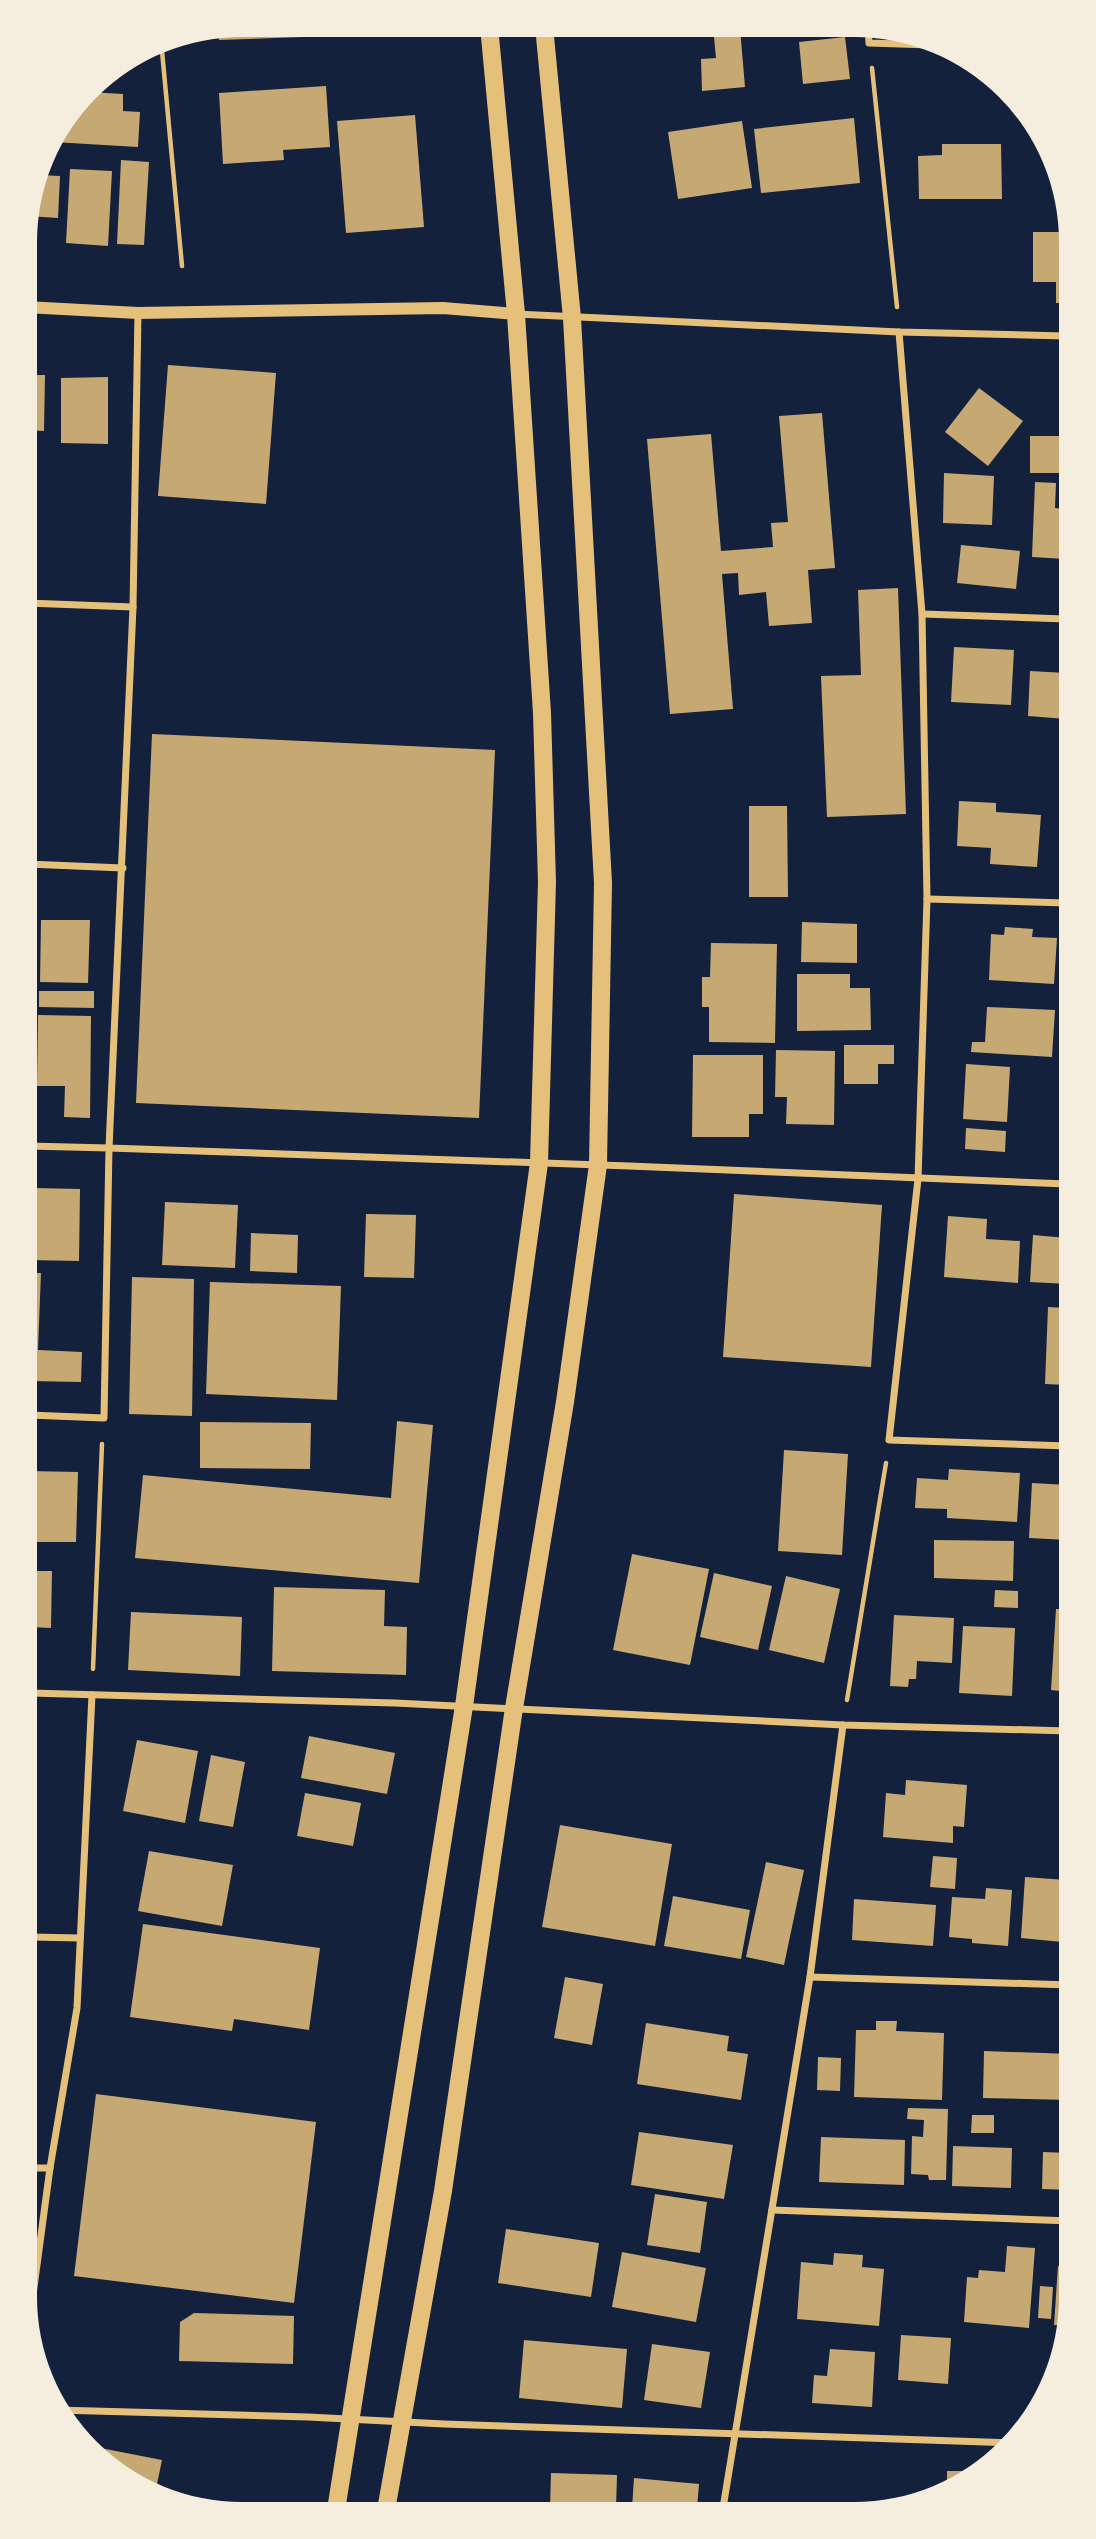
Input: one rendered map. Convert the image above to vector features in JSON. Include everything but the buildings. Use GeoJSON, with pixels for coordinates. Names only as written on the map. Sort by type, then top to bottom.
{"type":"FeatureCollection","features":[{"type":"Feature","properties":{"kind":"main road"},"geometry":{"type":"LineString","coordinates":[[337,2502],[464,1706],[539,1163],[547,882],[542,713],[516,314],[490,37]]}},
{"type":"Feature","properties":{"kind":"main road"},"geometry":{"type":"LineString","coordinates":[[387,2502],[443,2191],[514,1708],[565,1402],[598,1165],[603,883],[572,318],[545,37]]}},
{"type":"Feature","properties":{"kind":"street"},"geometry":{"type":"LineString","coordinates":[[869,38],[869,43],[907,44]]}},
{"type":"Feature","properties":{"kind":"street"},"geometry":{"type":"LineString","coordinates":[[37,308],[138,313],[443,309],[572,318],[1059,336]]}},
{"type":"Feature","properties":{"kind":"street"},"geometry":{"type":"LineString","coordinates":[[37,1415],[104,1418],[109,1148],[123,867],[138,313]]}},
{"type":"Feature","properties":{"kind":"street"},"geometry":{"type":"LineString","coordinates":[[899,332],[922,614],[927,900],[918,1179],[889,1440],[1059,1446]]}},
{"type":"Feature","properties":{"kind":"street"},"geometry":{"type":"LineString","coordinates":[[37,603],[132,607]]}},
{"type":"Feature","properties":{"kind":"street"},"geometry":{"type":"LineString","coordinates":[[922,614],[1059,619]]}},
{"type":"Feature","properties":{"kind":"street"},"geometry":{"type":"LineString","coordinates":[[37,864],[123,867]]}},
{"type":"Feature","properties":{"kind":"street"},"geometry":{"type":"LineString","coordinates":[[927,900],[1059,903]]}},
{"type":"Feature","properties":{"kind":"street"},"geometry":{"type":"LineString","coordinates":[[37,1146],[1059,1184]]}},
{"type":"Feature","properties":{"kind":"street"},"geometry":{"type":"LineString","coordinates":[[37,1693],[464,1706],[843,1725],[1059,1731]]}},
{"type":"Feature","properties":{"kind":"street"},"geometry":{"type":"LineString","coordinates":[[37,2265],[77,2008],[92,1695]]}},
{"type":"Feature","properties":{"kind":"street"},"geometry":{"type":"LineString","coordinates":[[724,2502],[810,1977],[843,1725]]}},
{"type":"Feature","properties":{"kind":"street"},"geometry":{"type":"LineString","coordinates":[[37,1937],[80,1938]]}},
{"type":"Feature","properties":{"kind":"street"},"geometry":{"type":"LineString","coordinates":[[810,1977],[1059,1985]]}},
{"type":"Feature","properties":{"kind":"street"},"geometry":{"type":"LineString","coordinates":[[37,2168],[50,2168]]}},
{"type":"Feature","properties":{"kind":"street"},"geometry":{"type":"LineString","coordinates":[[772,2210],[1059,2221]]}},
{"type":"Feature","properties":{"kind":"street"},"geometry":{"type":"LineString","coordinates":[[71,2410],[999,2443]]}},
{"type":"Feature","properties":{"kind":"path"},"geometry":{"type":"LineString","coordinates":[[869,43],[899,332]]}},
{"type":"Feature","properties":{"kind":"path"},"geometry":{"type":"LineString","coordinates":[[162,54],[182,267]]}},
{"type":"Feature","properties":{"kind":"path"},"geometry":{"type":"LineString","coordinates":[[92,1695],[104,1418]]}},
{"type":"Feature","properties":{"kind":"path"},"geometry":{"type":"LineString","coordinates":[[843,1725],[889,1440]]}}]}
